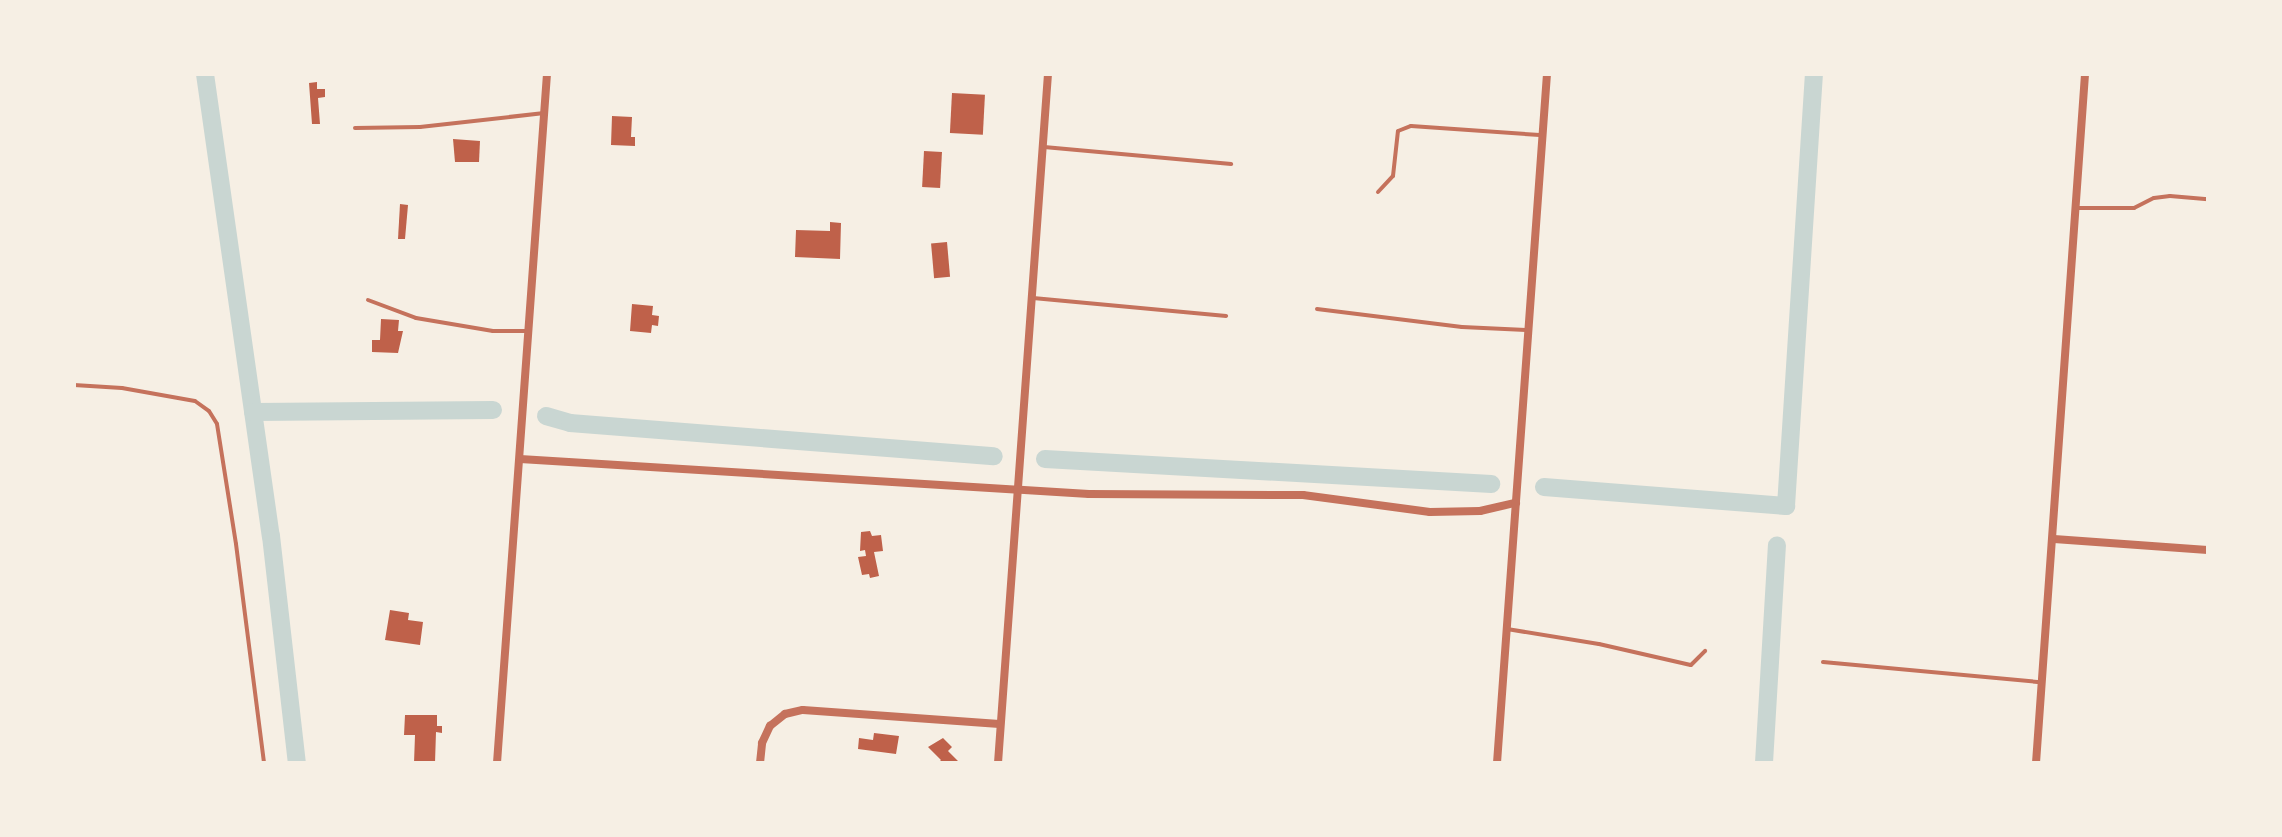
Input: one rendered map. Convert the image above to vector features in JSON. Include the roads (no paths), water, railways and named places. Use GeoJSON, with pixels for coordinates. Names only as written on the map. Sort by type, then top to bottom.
{"type":"FeatureCollection","features":[{"type":"Feature","properties":{"kind":"street"},"geometry":{"type":"LineString","coordinates":[[497,763],[547,74]]}},
{"type":"Feature","properties":{"kind":"street"},"geometry":{"type":"LineString","coordinates":[[998,763],[1048,74]]}},
{"type":"Feature","properties":{"kind":"street"},"geometry":{"type":"LineString","coordinates":[[1497,763],[1547,74]]}},
{"type":"Feature","properties":{"kind":"street"},"geometry":{"type":"LineString","coordinates":[[2036,763],[2085,74]]}},
{"type":"Feature","properties":{"kind":"street"},"geometry":{"type":"LineString","coordinates":[[520,459],[1017,491],[1303,495],[1430,512],[1480,511],[1516,503]]}},
{"type":"Feature","properties":{"kind":"street"},"geometry":{"type":"LineString","coordinates":[[2054,539],[2208,550]]}},
{"type":"Feature","properties":{"kind":"street"},"geometry":{"type":"LineString","coordinates":[[760,763],[762,743],[770,726],[785,714],[803,710],[1000,724]]}},
{"type":"Feature","properties":{"kind":"lane"},"geometry":{"type":"LineString","coordinates":[[355,128],[420,127],[544,113]]}},
{"type":"Feature","properties":{"kind":"lane"},"geometry":{"type":"LineString","coordinates":[[1378,192],[1393,176],[1398,131],[1411,126],[1543,135]]}},
{"type":"Feature","properties":{"kind":"lane"},"geometry":{"type":"LineString","coordinates":[[1042,147],[1231,164]]}},
{"type":"Feature","properties":{"kind":"lane"},"geometry":{"type":"LineString","coordinates":[[2076,208],[2134,208],[2154,198],[2170,196],[2208,199]]}},
{"type":"Feature","properties":{"kind":"lane"},"geometry":{"type":"LineString","coordinates":[[1031,298],[1226,316]]}},
{"type":"Feature","properties":{"kind":"lane"},"geometry":{"type":"LineString","coordinates":[[368,300],[416,318],[493,331],[529,331]]}},
{"type":"Feature","properties":{"kind":"lane"},"geometry":{"type":"LineString","coordinates":[[1317,309],[1462,327],[1529,330]]}},
{"type":"Feature","properties":{"kind":"lane"},"geometry":{"type":"LineString","coordinates":[[74,385],[122,388],[195,401],[209,411],[217,424],[264,763]]}},
{"type":"Feature","properties":{"kind":"lane"},"geometry":{"type":"LineString","coordinates":[[1507,629],[1599,644],[1691,665],[1705,651]]}},
{"type":"Feature","properties":{"kind":"lane"},"geometry":{"type":"LineString","coordinates":[[1823,662],[2043,682]]}},
{"type":"Feature","properties":{"kind":"waterway"},"geometry":{"type":"LineString","coordinates":[[205,74],[271,536],[297,763]]}},
{"type":"Feature","properties":{"kind":"waterway"},"geometry":{"type":"LineString","coordinates":[[1544,487],[1786,506],[1814,74]]}},
{"type":"Feature","properties":{"kind":"waterway"},"geometry":{"type":"LineString","coordinates":[[253,412],[493,410]]}},
{"type":"Feature","properties":{"kind":"waterway"},"geometry":{"type":"LineString","coordinates":[[546,416],[570,423],[994,456]]}},
{"type":"Feature","properties":{"kind":"waterway"},"geometry":{"type":"LineString","coordinates":[[1045,459],[1491,484]]}},
{"type":"Feature","properties":{"kind":"waterway"},"geometry":{"type":"LineString","coordinates":[[1764,763],[1777,545]]}}]}
